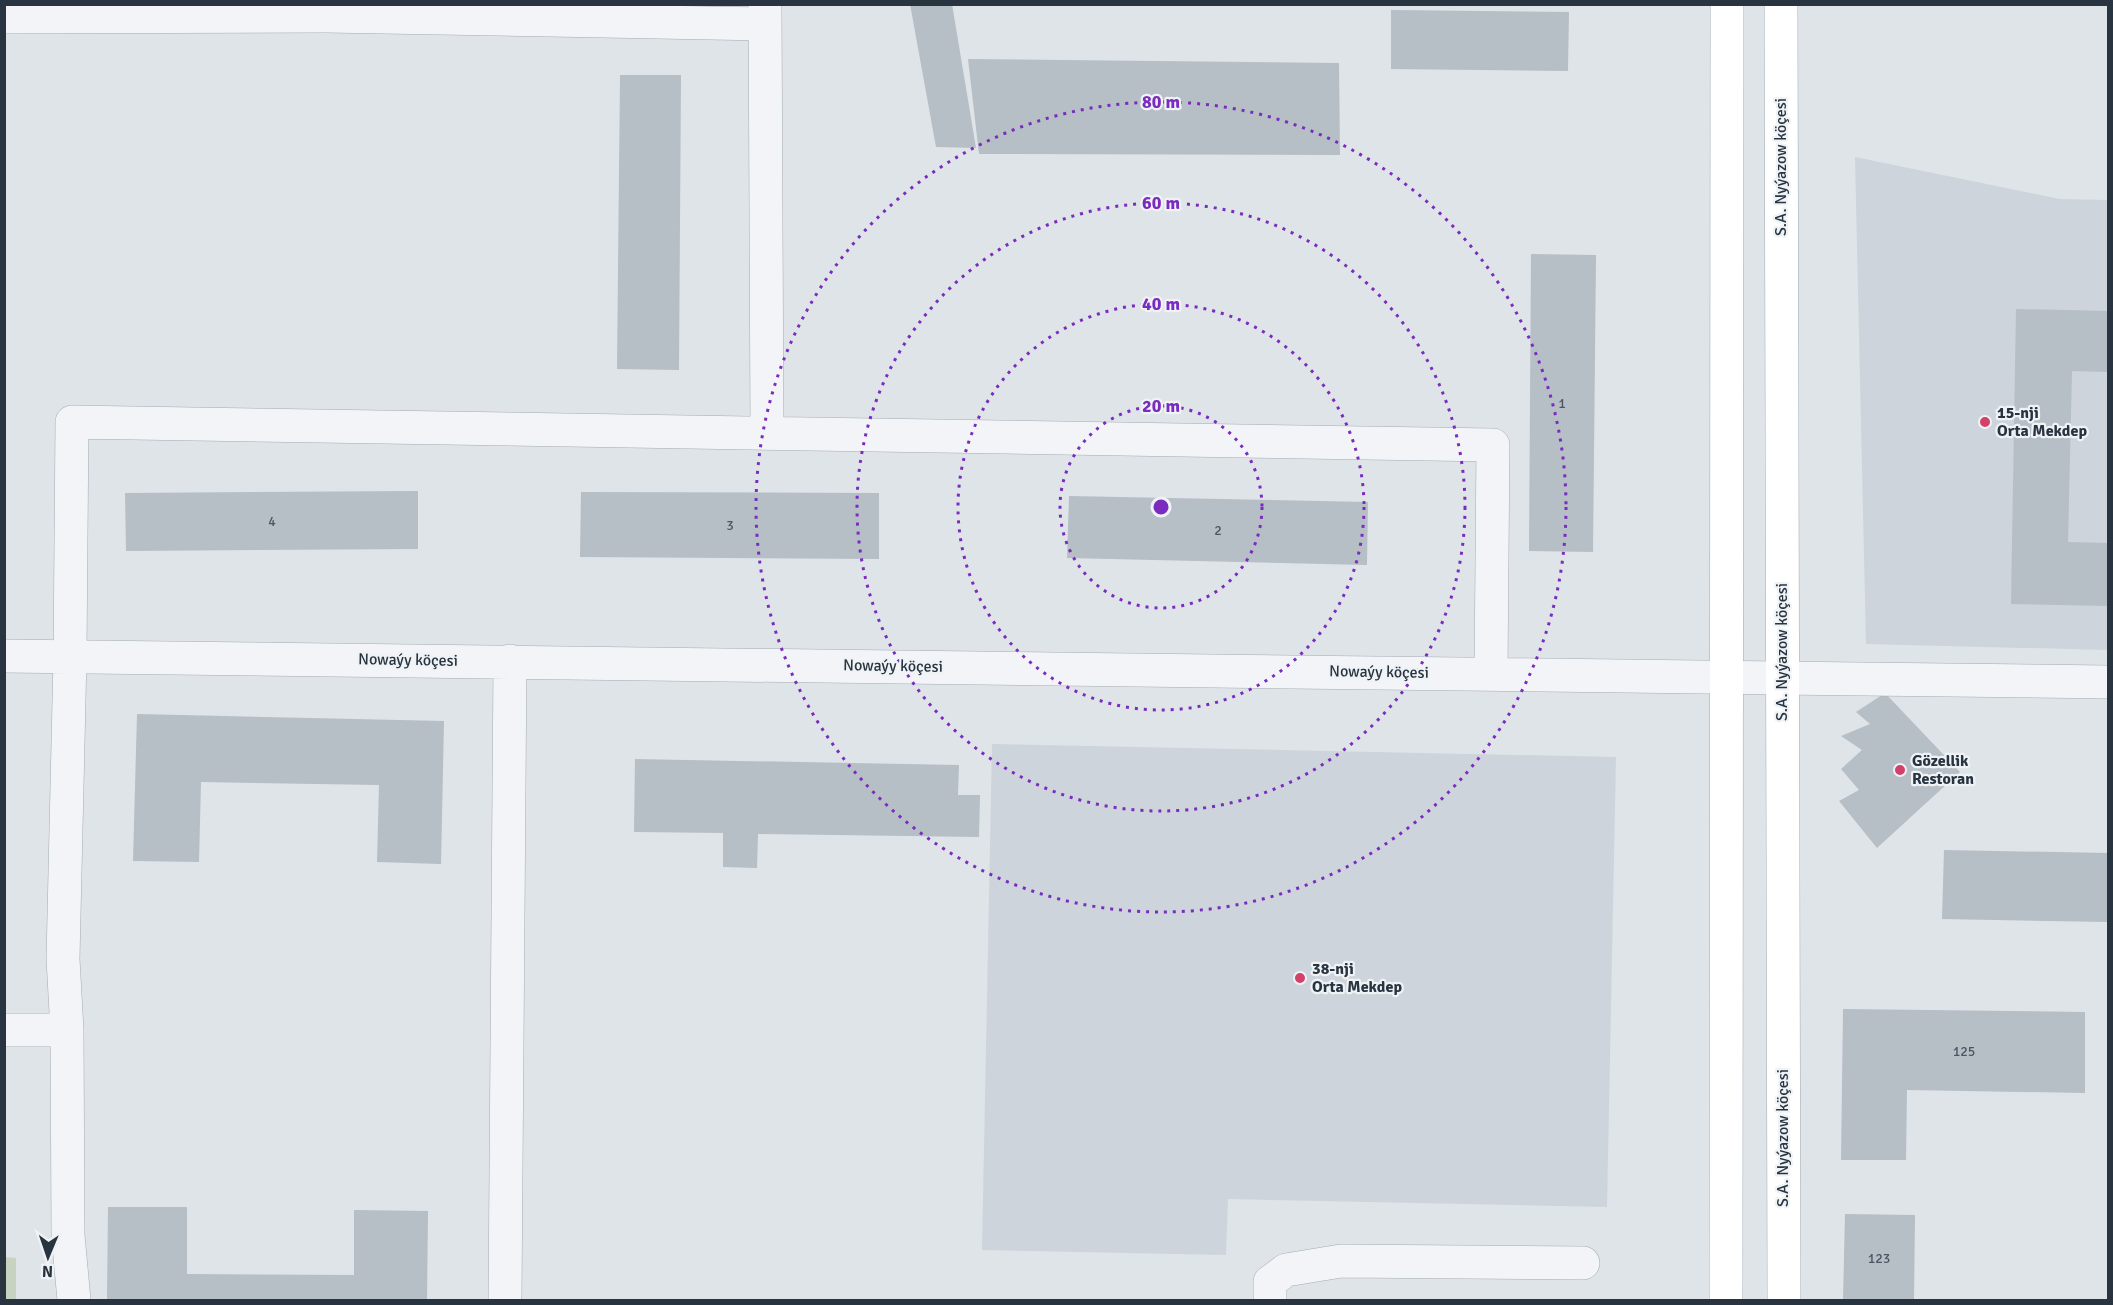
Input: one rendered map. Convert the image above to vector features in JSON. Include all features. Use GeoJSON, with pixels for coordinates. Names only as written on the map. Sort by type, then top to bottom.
{"type":"FeatureCollection","features":[{"type":"Feature","properties":{"kind":"main road"},"geometry":{"type":"LineString","coordinates":[[1726,1300],[1727,4]]}},
{"type":"Feature","properties":{"kind":"main road","name":"S.A. Nyýazow köçesi"},"geometry":{"type":"LineString","coordinates":[[1781,4],[1784,1300]]}},
{"type":"Feature","properties":{"kind":"street"},"geometry":{"type":"LineString","coordinates":[[4,17],[325,10],[765,14],[767,433]]}},
{"type":"Feature","properties":{"kind":"street"},"geometry":{"type":"LineString","coordinates":[[74,1300],[68,1234],[67,1030],[63,959],[70,657],[72,422],[1492,445],[1491,674]]}},
{"type":"Feature","properties":{"kind":"street","name":"Nowaýy köçesi"},"geometry":{"type":"LineString","coordinates":[[4,656],[2109,682]]}},
{"type":"Feature","properties":{"kind":"street"},"geometry":{"type":"LineString","coordinates":[[505,1300],[510,661]]}},
{"type":"Feature","properties":{"kind":"street"},"geometry":{"type":"LineString","coordinates":[[4,1030],[67,1030]]}},
{"type":"Feature","properties":{"kind":"street"},"geometry":{"type":"LineString","coordinates":[[1270,1300],[1270,1282],[1286,1270],[1341,1261],[1583,1263]]}},
{"type":"Feature","properties":{"kind":"shaded area","name":"15-nji Orta Mekdep"},"geometry":{"type":"Polygon","coordinates":[[[1855,157],[2060,199],[2108,200],[2108,650],[1866,644],[1855,157]]]}},
{"type":"Feature","properties":{"kind":"shaded area","name":"38-nji Orta Mekdep"},"geometry":{"type":"Polygon","coordinates":[[[992,744],[1616,757],[1607,1207],[1228,1199],[1226,1255],[982,1250],[992,744]]]}},
{"type":"Feature","properties":{"kind":"green space"},"geometry":{"type":"Polygon","coordinates":[[[5,1257],[16,1258],[16,1300],[5,1300],[5,1257]]]}},
{"type":"Feature","properties":{"kind":"building"},"geometry":{"type":"Polygon","coordinates":[[[910,4],[952,4],[976,148],[936,147],[910,4]]]}},
{"type":"Feature","properties":{"kind":"building"},"geometry":{"type":"Polygon","coordinates":[[[1391,10],[1569,12],[1568,71],[1391,69],[1391,10]]]}},
{"type":"Feature","properties":{"kind":"building"},"geometry":{"type":"Polygon","coordinates":[[[968,59],[1339,63],[1340,155],[979,154],[968,59]]]}},
{"type":"Feature","properties":{"kind":"building"},"geometry":{"type":"Polygon","coordinates":[[[620,75],[681,75],[679,370],[617,369],[620,75]]]}},
{"type":"Feature","properties":{"kind":"building"},"geometry":{"type":"Polygon","coordinates":[[[1531,254],[1596,255],[1593,552],[1529,551],[1531,254]]]}},
{"type":"Feature","properties":{"kind":"building"},"geometry":{"type":"Polygon","coordinates":[[[2016,309],[2108,311],[2108,372],[2072,371],[2068,542],[2108,543],[2108,606],[2011,604],[2016,309]]]}},
{"type":"Feature","properties":{"kind":"building"},"geometry":{"type":"Polygon","coordinates":[[[418,491],[418,549],[126,551],[125,493],[418,491]]]}},
{"type":"Feature","properties":{"kind":"building"},"geometry":{"type":"Polygon","coordinates":[[[581,492],[879,493],[879,559],[580,557],[581,492]]]}},
{"type":"Feature","properties":{"kind":"building"},"geometry":{"type":"Polygon","coordinates":[[[1069,496],[1368,502],[1367,565],[1067,558],[1069,496]]]}},
{"type":"Feature","properties":{"kind":"building","name":"Gözellik Restoran"},"geometry":{"type":"Polygon","coordinates":[[[1885,693],[1960,772],[1877,848],[1839,801],[1859,790],[1841,769],[1862,750],[1841,736],[1870,724],[1856,712],[1885,693]]]}},
{"type":"Feature","properties":{"kind":"building"},"geometry":{"type":"Polygon","coordinates":[[[137,714],[444,721],[441,864],[377,862],[379,785],[201,782],[199,862],[133,861],[137,714]]]}},
{"type":"Feature","properties":{"kind":"building"},"geometry":{"type":"Polygon","coordinates":[[[635,759],[959,765],[958,795],[980,795],[979,837],[758,834],[757,868],[723,867],[723,833],[634,832],[635,759]]]}},
{"type":"Feature","properties":{"kind":"building"},"geometry":{"type":"Polygon","coordinates":[[[1944,850],[2108,853],[2108,922],[1942,919],[1944,850]]]}},
{"type":"Feature","properties":{"kind":"building"},"geometry":{"type":"Polygon","coordinates":[[[1843,1009],[2085,1012],[2085,1093],[1907,1090],[1906,1160],[1841,1160],[1843,1009]]]}},
{"type":"Feature","properties":{"kind":"building"},"geometry":{"type":"Polygon","coordinates":[[[108,1207],[187,1207],[187,1274],[354,1275],[354,1210],[428,1211],[427,1300],[107,1300],[108,1207]]]}},
{"type":"Feature","properties":{"kind":"building"},"geometry":{"type":"Polygon","coordinates":[[[1845,1214],[1915,1215],[1914,1300],[1843,1300],[1845,1214]]]}},
{"type":"Feature","properties":{"kind":"place","name":"15-nji Orta Mekdep"},"geometry":{"type":"Point","coordinates":[1985,422]}},
{"type":"Feature","properties":{"kind":"place","name":"Gözellik Restoran"},"geometry":{"type":"Point","coordinates":[1900,770]}},
{"type":"Feature","properties":{"kind":"place","name":"38-nji Orta Mekdep"},"geometry":{"type":"Point","coordinates":[1300,978]}}]}
